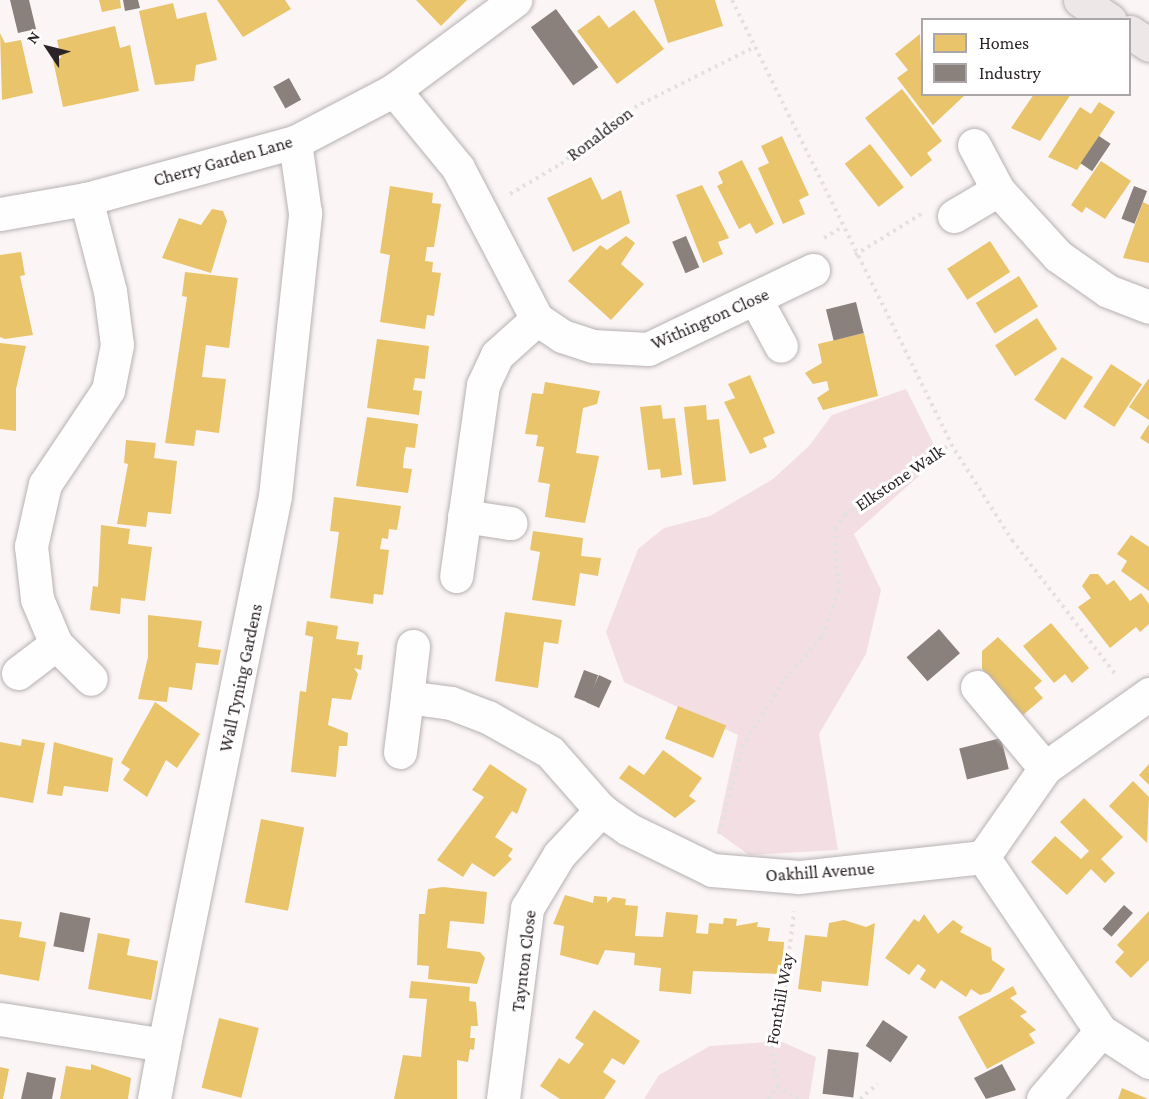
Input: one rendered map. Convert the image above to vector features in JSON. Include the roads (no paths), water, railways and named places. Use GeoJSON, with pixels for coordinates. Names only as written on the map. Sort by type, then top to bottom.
{"type":"FeatureCollection","features":[{"type":"Feature","properties":{"kind":"main road"},"geometry":{"type":"LineString","coordinates":[[1080,0],[1107,18]]}},
{"type":"Feature","properties":{"kind":"main road"},"geometry":{"type":"LineString","coordinates":[[1131,33],[1149,45]]}},
{"type":"Feature","properties":{"kind":"street","name":"Cherry Garden Lane"},"geometry":{"type":"LineString","coordinates":[[0,214],[86,199],[295,142],[394,90],[515,0]]}},
{"type":"Feature","properties":{"kind":"street","name":"Withington Close"},"geometry":{"type":"LineString","coordinates":[[394,90],[458,168],[537,319],[562,336],[593,346],[648,349],[756,300],[813,270]]}},
{"type":"Feature","properties":{"kind":"street","name":"Wall Tyning Gardens"},"geometry":{"type":"LineString","coordinates":[[154,1099],[275,496],[305,213],[295,142]]}},
{"type":"Feature","properties":{"kind":"street"},"geometry":{"type":"LineString","coordinates":[[974,146],[998,190],[1082,275],[1149,307]]}},
{"type":"Feature","properties":{"kind":"street"},"geometry":{"type":"LineString","coordinates":[[954,216],[998,190]]}},
{"type":"Feature","properties":{"kind":"street"},"geometry":{"type":"LineString","coordinates":[[86,199],[110,291],[117,345],[108,390],[45,484],[31,546],[37,599],[56,644],[91,679]]}},
{"type":"Feature","properties":{"kind":"street"},"geometry":{"type":"LineString","coordinates":[[756,300],[781,346]]}},
{"type":"Feature","properties":{"kind":"street"},"geometry":{"type":"LineString","coordinates":[[456,576],[483,385],[497,355],[537,319]]}},
{"type":"Feature","properties":{"kind":"street"},"geometry":{"type":"LineString","coordinates":[[464,516],[510,523]]}},
{"type":"Feature","properties":{"kind":"street"},"geometry":{"type":"LineString","coordinates":[[18,673],[56,644]]}},
{"type":"Feature","properties":{"kind":"street"},"geometry":{"type":"LineString","coordinates":[[400,752],[413,646]]}},
{"type":"Feature","properties":{"kind":"street"},"geometry":{"type":"LineString","coordinates":[[977,687],[1046,768]]}},
{"type":"Feature","properties":{"kind":"street","name":"Oakhill Avenue"},"geometry":{"type":"LineString","coordinates":[[407,697],[451,703],[488,717],[550,752],[601,810],[711,870],[799,876],[983,857]]}},
{"type":"Feature","properties":{"kind":"street"},"geometry":{"type":"LineString","coordinates":[[1143,699],[1046,768],[983,857],[1101,1031],[1149,1062]]}},
{"type":"Feature","properties":{"kind":"street","name":"Taynton Close"},"geometry":{"type":"LineString","coordinates":[[503,1099],[527,908],[559,855],[601,810]]}},
{"type":"Feature","properties":{"kind":"street"},"geometry":{"type":"LineString","coordinates":[[0,1019],[164,1045]]}},
{"type":"Feature","properties":{"kind":"street"},"geometry":{"type":"LineString","coordinates":[[1043,1099],[1101,1031]]}}]}
